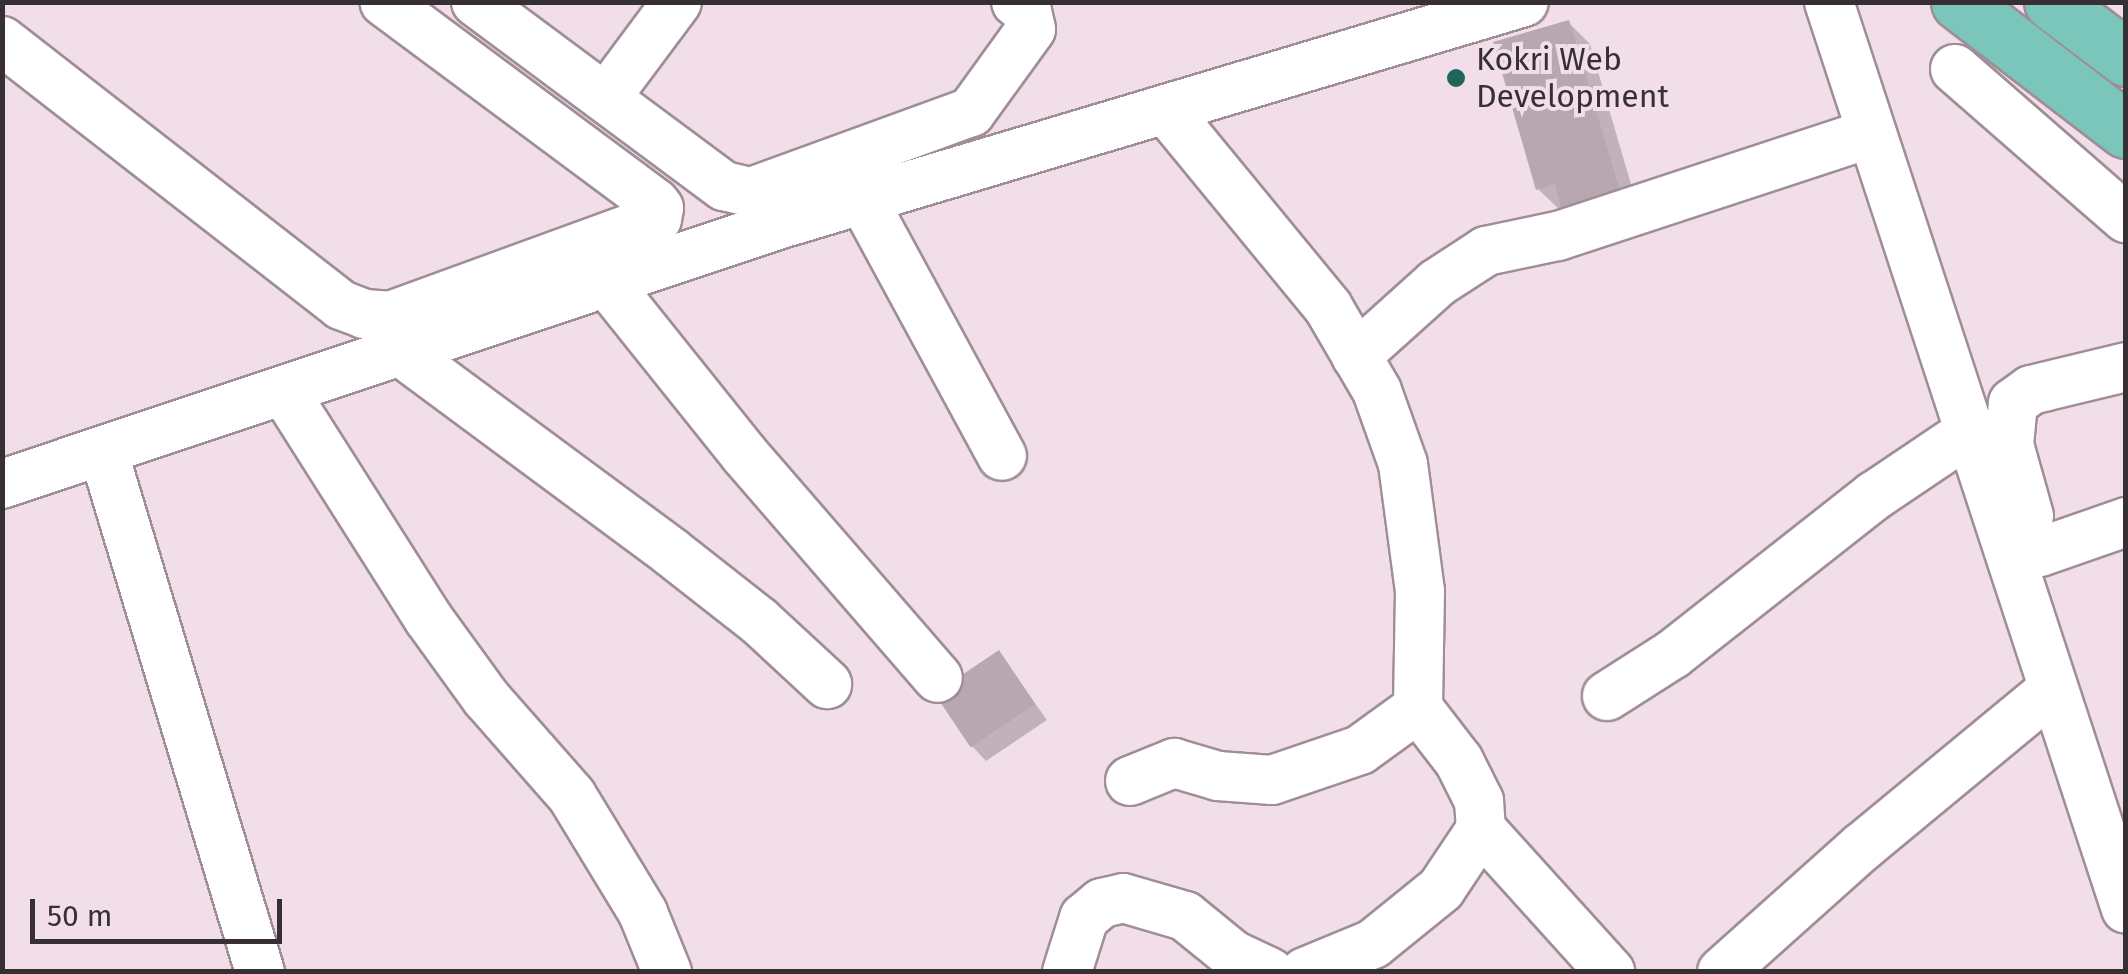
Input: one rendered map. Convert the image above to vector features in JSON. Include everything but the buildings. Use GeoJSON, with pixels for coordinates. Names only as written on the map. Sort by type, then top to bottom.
{"type":"FeatureCollection","features":[{"type":"Feature","properties":{"kind":"main road"},"geometry":{"type":"LineString","coordinates":[[1959,2],[2126,130]]}},
{"type":"Feature","properties":{"kind":"main road"},"geometry":{"type":"LineString","coordinates":[[2052,2],[2126,58]]}},
{"type":"Feature","properties":{"kind":"street"},"geometry":{"type":"LineString","coordinates":[[2,42],[340,304],[364,314],[390,316],[657,218],[660,208],[655,204],[384,2]]}},
{"type":"Feature","properties":{"kind":"street"},"geometry":{"type":"LineString","coordinates":[[476,2],[724,186],[751,192],[971,112],[1031,29],[1027,11],[1016,2]]}},
{"type":"Feature","properties":{"kind":"street"},"geometry":{"type":"LineString","coordinates":[[607,96],[676,2]]}},
{"type":"Feature","properties":{"kind":"street"},"geometry":{"type":"LineString","coordinates":[[2,484],[863,200],[1524,2]]}},
{"type":"Feature","properties":{"kind":"street"},"geometry":{"type":"LineString","coordinates":[[1829,2],[2126,909]]}},
{"type":"Feature","properties":{"kind":"street"},"geometry":{"type":"LineString","coordinates":[[1955,70],[2126,218]]}},
{"type":"Feature","properties":{"kind":"street"},"geometry":{"type":"LineString","coordinates":[[1167,112],[1328,307],[1377,391],[1403,464],[1422,622],[1418,708],[1459,762],[1479,801],[1480,829],[1441,888],[1373,944],[1305,972]]}},
{"type":"Feature","properties":{"kind":"street"},"geometry":{"type":"LineString","coordinates":[[1356,356],[1437,283],[1486,251],[1558,236],[1872,133]]}},
{"type":"Feature","properties":{"kind":"street"},"geometry":{"type":"LineString","coordinates":[[863,200],[1002,456]]}},
{"type":"Feature","properties":{"kind":"street"},"geometry":{"type":"LineString","coordinates":[[608,284],[744,454],[938,678]]}},
{"type":"Feature","properties":{"kind":"street"},"geometry":{"type":"LineString","coordinates":[[401,352],[609,504],[759,621],[827,684]]}},
{"type":"Feature","properties":{"kind":"street"},"geometry":{"type":"LineString","coordinates":[[2126,367],[2031,390],[2013,403],[2010,445],[2126,837]]}},
{"type":"Feature","properties":{"kind":"street"},"geometry":{"type":"LineString","coordinates":[[284,391],[440,634],[486,698],[572,796],[643,913],[667,972]]}},
{"type":"Feature","properties":{"kind":"street"},"geometry":{"type":"LineString","coordinates":[[1607,696],[1673,654],[1874,496],[1969,432]]}},
{"type":"Feature","properties":{"kind":"street"},"geometry":{"type":"LineString","coordinates":[[103,451],[260,972]]}},
{"type":"Feature","properties":{"kind":"street"},"geometry":{"type":"LineString","coordinates":[[2040,552],[2126,522]]}},
{"type":"Feature","properties":{"kind":"street"},"geometry":{"type":"LineString","coordinates":[[1722,972],[1874,836],[2053,689]]}},
{"type":"Feature","properties":{"kind":"street"},"geometry":{"type":"LineString","coordinates":[[1130,780],[1174,763],[1218,776],[1272,780],[1360,750],[1418,708]]}},
{"type":"Feature","properties":{"kind":"street"},"geometry":{"type":"LineString","coordinates":[[1480,829],[1610,972]]}},
{"type":"Feature","properties":{"kind":"street"},"geometry":{"type":"LineString","coordinates":[[1066,972],[1084,918],[1102,903],[1122,898],[1185,916],[1232,955],[1269,972]]}},
{"type":"Feature","properties":{"kind":"place","name":"Kokri Web Development"},"geometry":{"type":"Point","coordinates":[1456,78]}}]}
